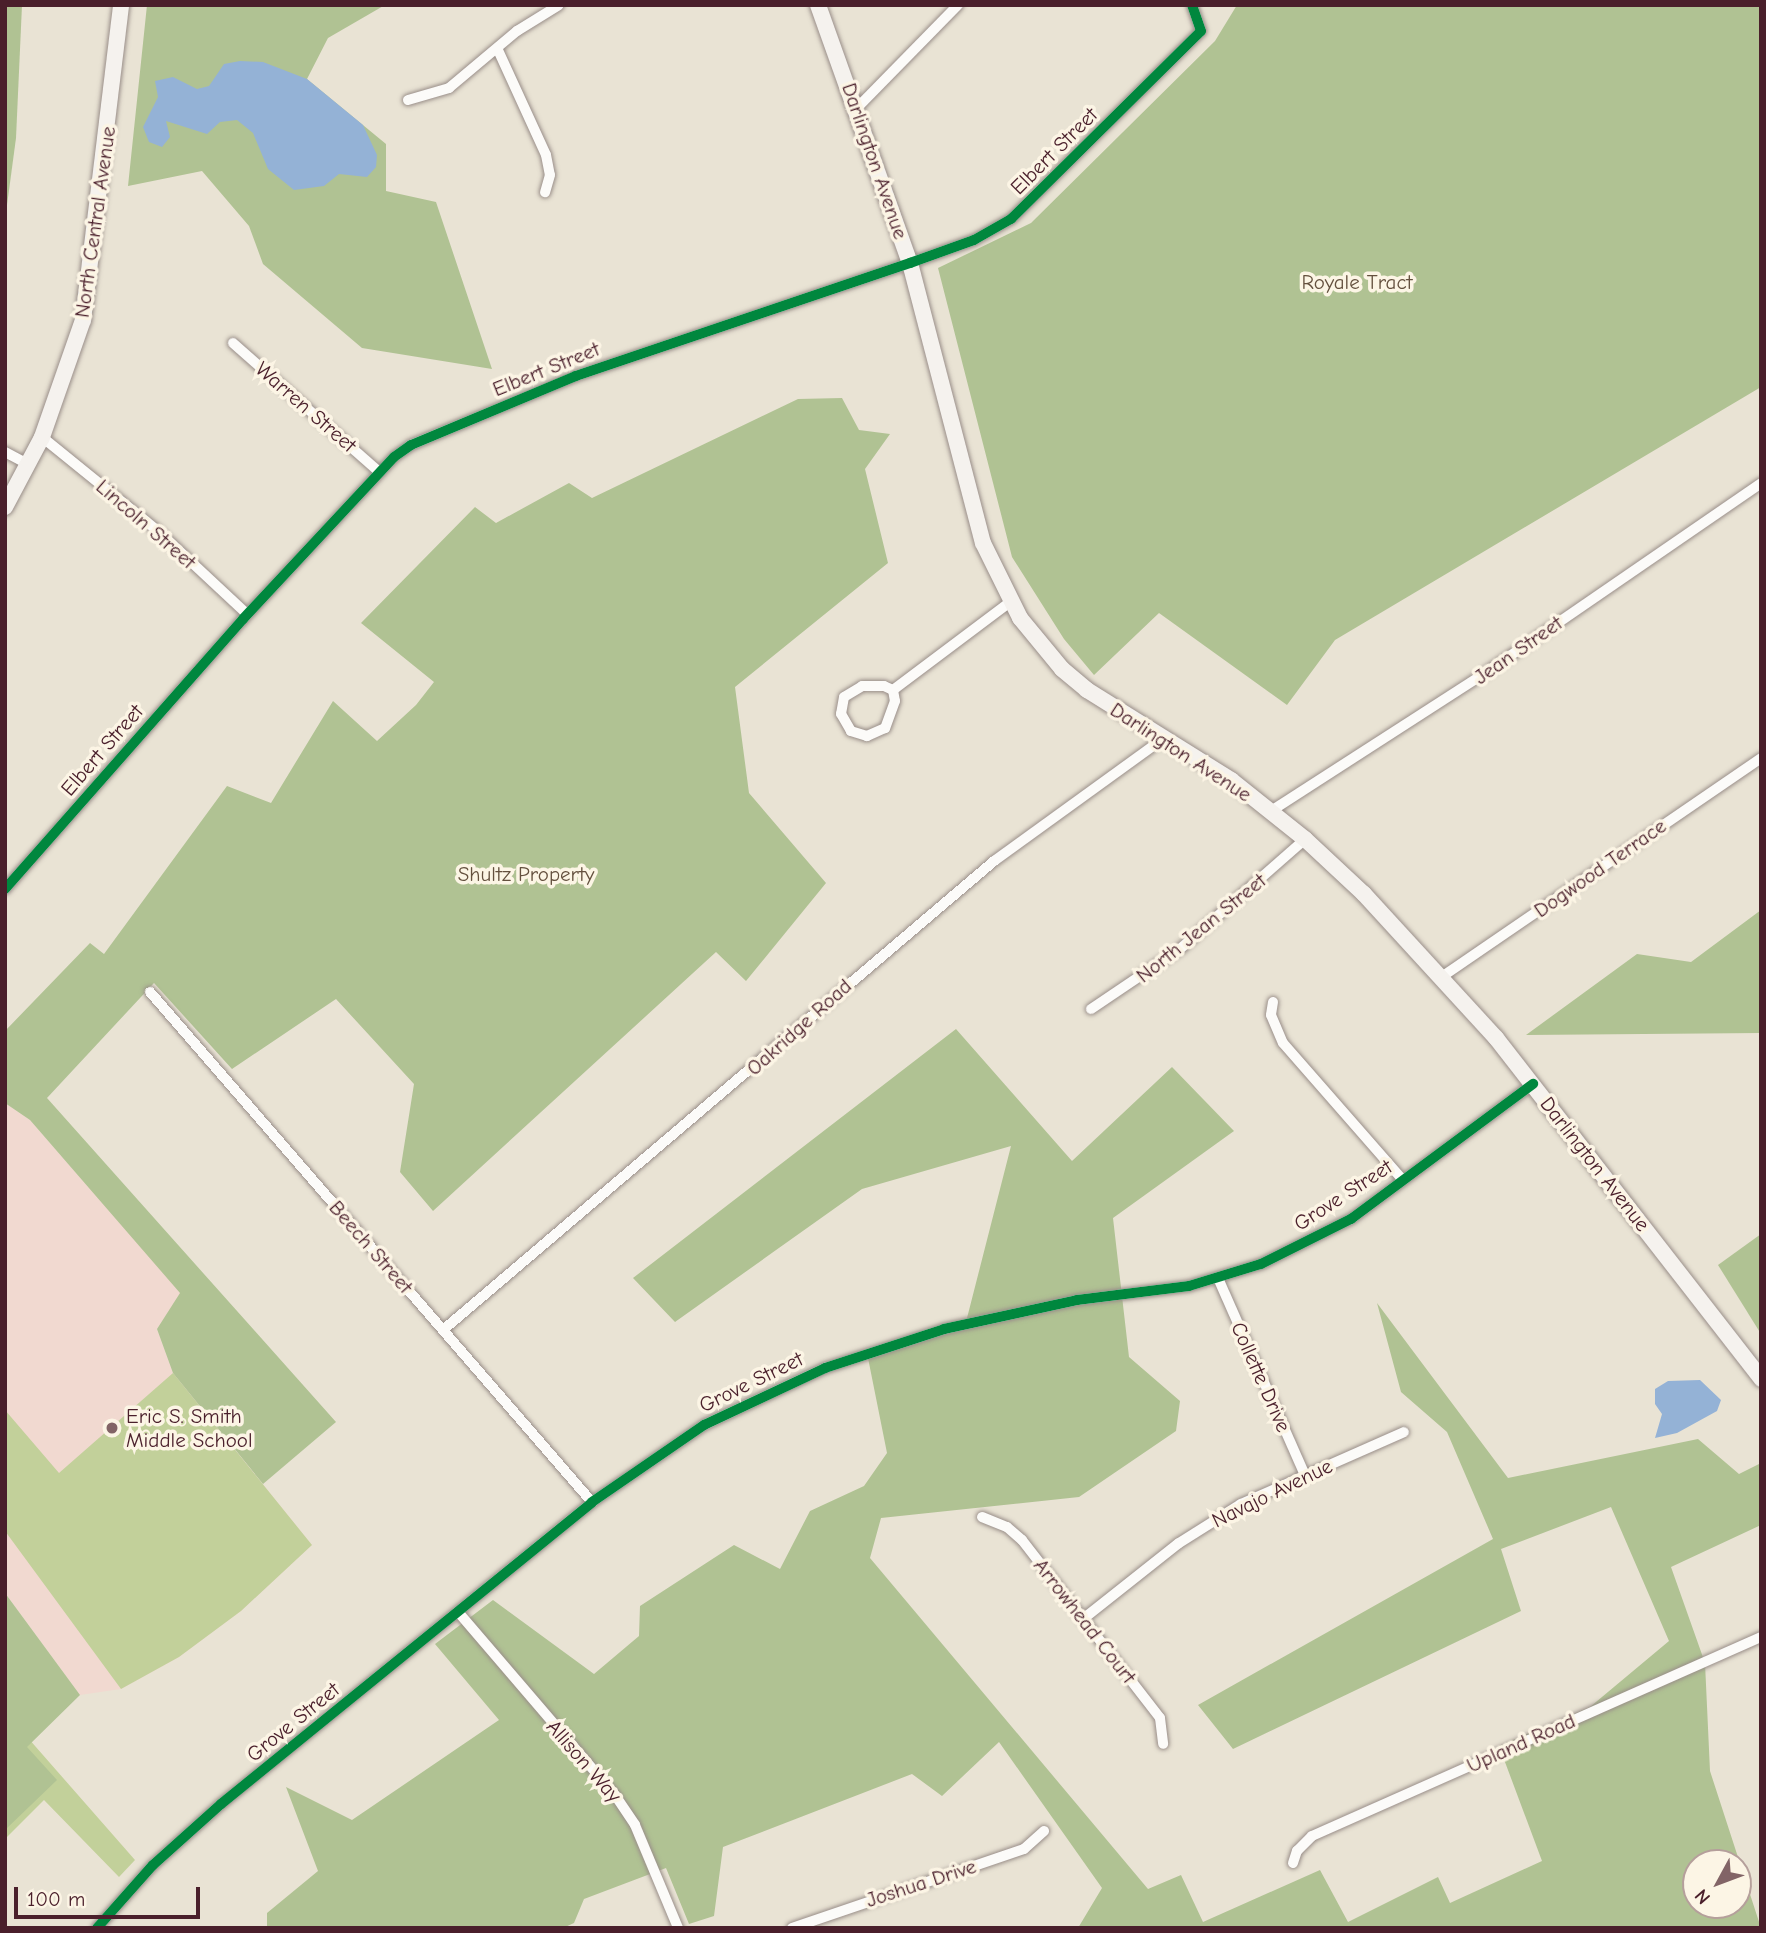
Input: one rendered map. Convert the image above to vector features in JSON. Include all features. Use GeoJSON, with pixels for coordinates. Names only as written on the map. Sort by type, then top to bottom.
{"type":"FeatureCollection","features":[{"type":"Feature","properties":{"kind":"main road","name":"North Central Avenue"},"geometry":{"type":"LineString","coordinates":[[5,507],[42,437],[76,343],[90,282],[121,5]]}},
{"type":"Feature","properties":{"kind":"main road","name":"Darlington Avenue"},"geometry":{"type":"LineString","coordinates":[[818,5],[858,107],[910,263],[967,493],[983,543],[1010,603],[1039,644],[1070,676],[1114,710],[1164,738],[1271,811],[1364,894],[1533,1084],[1761,1379]]}},
{"type":"Feature","properties":{"kind":"street"},"geometry":{"type":"LineString","coordinates":[[408,100],[449,88],[498,50],[517,31],[559,5]]}},
{"type":"Feature","properties":{"kind":"street"},"geometry":{"type":"LineString","coordinates":[[858,107],[958,5]]}},
{"type":"Feature","properties":{"kind":"street","name":"Elbert Street"},"geometry":{"type":"LineString","coordinates":[[5,889],[247,614],[378,471],[411,445],[576,376],[974,240],[1028,206],[1202,31],[1192,5]]}},
{"type":"Feature","properties":{"kind":"street"},"geometry":{"type":"LineString","coordinates":[[498,50],[546,155],[550,175],[545,192]]}},
{"type":"Feature","properties":{"kind":"street","name":"Warren Street"},"geometry":{"type":"LineString","coordinates":[[233,343],[378,471]]}},
{"type":"Feature","properties":{"kind":"street","name":"Lincoln Street"},"geometry":{"type":"LineString","coordinates":[[42,437],[158,531],[247,614]]}},
{"type":"Feature","properties":{"kind":"street"},"geometry":{"type":"LineString","coordinates":[[5,452],[28,464]]}},
{"type":"Feature","properties":{"kind":"street","name":"Jean Street"},"geometry":{"type":"LineString","coordinates":[[1271,811],[1485,673],[1761,483]]}},
{"type":"Feature","properties":{"kind":"street"},"geometry":{"type":"LineString","coordinates":[[893,690],[1010,603]]}},
{"type":"Feature","properties":{"kind":"street"},"geometry":{"type":"LineString","coordinates":[[873,684],[893,690],[895,710],[885,728],[867,736],[851,731],[841,714],[850,692],[873,684]]}},
{"type":"Feature","properties":{"kind":"street","name":"Oakridge Road"},"geometry":{"type":"LineString","coordinates":[[443,1330],[994,861],[1164,738]]}},
{"type":"Feature","properties":{"kind":"street","name":"Dogwood Terrace"},"geometry":{"type":"LineString","coordinates":[[1440,978],[1761,758]]}},
{"type":"Feature","properties":{"kind":"street","name":"North Jean Street"},"geometry":{"type":"LineString","coordinates":[[1091,1009],[1180,949],[1305,839]]}},
{"type":"Feature","properties":{"kind":"street","name":"Beech Street"},"geometry":{"type":"LineString","coordinates":[[150,992],[592,1502]]}},
{"type":"Feature","properties":{"kind":"street"},"geometry":{"type":"LineString","coordinates":[[1273,1002],[1271,1015],[1283,1043],[1403,1180]]}},
{"type":"Feature","properties":{"kind":"street","name":"Grove Street"},"geometry":{"type":"LineString","coordinates":[[97,1928],[187,1833],[592,1502],[704,1426],[784,1385],[863,1355],[1000,1315],[1152,1293],[1218,1278],[1329,1231],[1533,1084]]}},
{"type":"Feature","properties":{"kind":"street","name":"Collette Drive"},"geometry":{"type":"LineString","coordinates":[[1218,1278],[1305,1475]]}},
{"type":"Feature","properties":{"kind":"street","name":"Navajo Avenue"},"geometry":{"type":"LineString","coordinates":[[1083,1619],[1209,1522],[1305,1475],[1404,1432]]}},
{"type":"Feature","properties":{"kind":"street","name":"Arrowhead Court"},"geometry":{"type":"LineString","coordinates":[[982,1517],[1018,1536],[1160,1718],[1163,1744]]}},
{"type":"Feature","properties":{"kind":"street","name":"Allison Way"},"geometry":{"type":"LineString","coordinates":[[458,1613],[615,1795],[635,1825],[678,1928]]}},
{"type":"Feature","properties":{"kind":"street","name":"Upland Road"},"geometry":{"type":"LineString","coordinates":[[1293,1863],[1297,1851],[1312,1836],[1761,1637]]}},
{"type":"Feature","properties":{"kind":"street","name":"Joshua Drive"},"geometry":{"type":"LineString","coordinates":[[792,1928],[1024,1849],[1044,1831]]}},
{"type":"Feature","properties":{"kind":"shaded area","name":"Eric S. Smith Middle School"},"geometry":{"type":"Polygon","coordinates":[[[5,1103],[30,1120],[181,1293],[157,1329],[173,1373],[312,1545],[241,1611],[179,1657],[121,1689],[80,1695],[5,1593],[5,1103]]]}},
{"type":"Feature","properties":{"kind":"green space"},"geometry":{"type":"Polygon","coordinates":[[[5,5],[22,5],[16,138],[5,220],[5,5]]]}},
{"type":"Feature","properties":{"kind":"green space"},"geometry":{"type":"Polygon","coordinates":[[[147,5],[385,5],[328,38],[307,79],[386,144],[386,191],[436,202],[492,369],[362,348],[263,264],[249,226],[202,171],[128,186],[147,5]]]}},
{"type":"Feature","properties":{"kind":"green space","name":"Royale Tract"},"geometry":{"type":"Polygon","coordinates":[[[1237,5],[1761,5],[1761,387],[1335,640],[1287,705],[1159,613],[1094,675],[1064,639],[1012,557],[938,268],[1031,223],[1215,41],[1237,5]]]}},
{"type":"Feature","properties":{"kind":"green space","name":"Shultz Property"},"geometry":{"type":"Polygon","coordinates":[[[842,398],[859,430],[890,434],[865,469],[888,563],[735,687],[749,793],[826,883],[746,981],[716,952],[433,1211],[400,1172],[414,1084],[336,999],[232,1069],[154,983],[47,1098],[336,1422],[263,1484],[173,1373],[157,1329],[180,1293],[30,1120],[5,1103],[5,1031],[90,943],[104,954],[227,786],[271,803],[333,701],[377,741],[416,705],[434,682],[361,623],[475,507],[496,523],[569,483],[592,498],[798,399],[842,398]]]}},
{"type":"Feature","properties":{"kind":"green space"},"geometry":{"type":"Polygon","coordinates":[[[1761,910],[1761,1033],[1526,1035],[1637,954],[1691,962],[1761,910]]]}},
{"type":"Feature","properties":{"kind":"green space"},"geometry":{"type":"Polygon","coordinates":[[[956,1029],[1072,1161],[1172,1067],[1234,1131],[1113,1218],[1129,1357],[1180,1401],[1176,1431],[1079,1497],[881,1518],[870,1558],[1148,1889],[1181,1875],[1203,1922],[1320,1870],[1348,1922],[1438,1877],[1450,1903],[1542,1861],[1499,1746],[1590,1707],[1669,1641],[1611,1507],[1501,1549],[1521,1611],[1233,1749],[1198,1705],[1493,1539],[1447,1432],[1401,1392],[1377,1303],[1508,1478],[1698,1439],[1739,1474],[1761,1463],[1761,1525],[1671,1567],[1705,1663],[1710,1771],[1735,1849],[1682,1849],[1682,1919],[1752,1919],[1752,1900],[1761,1928],[1078,1928],[1102,1888],[999,1742],[942,1796],[912,1774],[723,1847],[714,1916],[689,1924],[666,1868],[584,1899],[574,1923],[563,1928],[267,1928],[267,1913],[318,1871],[286,1787],[352,1820],[499,1720],[435,1644],[493,1600],[594,1674],[639,1636],[640,1606],[734,1545],[780,1569],[810,1511],[864,1486],[887,1453],[867,1353],[966,1322],[1011,1146],[862,1189],[675,1322],[633,1278],[956,1029]]]}},
{"type":"Feature","properties":{"kind":"green space"},"geometry":{"type":"Polygon","coordinates":[[[1761,1234],[1761,1334],[1718,1265],[1761,1234]]]}},
{"type":"Feature","properties":{"kind":"green space"},"geometry":{"type":"Polygon","coordinates":[[[173,1373],[312,1545],[241,1611],[179,1657],[121,1689],[5,1531],[5,1410],[59,1473],[173,1373]]]}},
{"type":"Feature","properties":{"kind":"green space"},"geometry":{"type":"Polygon","coordinates":[[[5,1593],[80,1695],[27,1747],[57,1780],[5,1830],[5,1593]]]}},
{"type":"Feature","properties":{"kind":"green space"},"geometry":{"type":"Polygon","coordinates":[[[5,1605],[7,1714],[135,1860],[119,1877],[44,1800],[5,1839],[5,1605]]]}},
{"type":"Feature","properties":{"kind":"water"},"geometry":{"type":"Polygon","coordinates":[[[240,61],[263,62],[307,79],[363,125],[377,155],[376,167],[367,177],[339,174],[324,186],[294,190],[268,169],[253,133],[237,120],[220,122],[207,134],[166,121],[170,137],[162,147],[149,142],[143,127],[158,97],[155,81],[173,77],[197,89],[209,86],[224,64],[240,61]]]}},
{"type":"Feature","properties":{"kind":"water"},"geometry":{"type":"Polygon","coordinates":[[[1700,1380],[1721,1400],[1717,1411],[1677,1433],[1655,1438],[1662,1414],[1655,1404],[1655,1389],[1668,1381],[1700,1380]]]}},
{"type":"Feature","properties":{"kind":"cycle path"},"geometry":{"type":"LineString","coordinates":[[5,889],[243,619],[394,457],[411,445],[576,376],[974,240],[1011,219],[1201,31],[1192,5]]}},
{"type":"Feature","properties":{"kind":"cycle path"},"geometry":{"type":"LineString","coordinates":[[97,1928],[153,1865],[221,1804],[592,1502],[704,1425],[825,1368],[944,1329],[1077,1300],[1189,1286],[1261,1264],[1351,1219],[1533,1084]]}},
{"type":"Feature","properties":{"kind":"place","name":"Eric S. Smith Middle School"},"geometry":{"type":"Point","coordinates":[112,1428]}}]}
